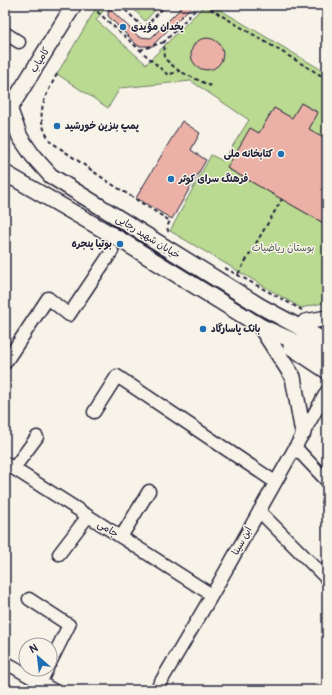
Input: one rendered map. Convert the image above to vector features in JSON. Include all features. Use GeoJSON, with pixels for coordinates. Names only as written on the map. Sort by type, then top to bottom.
{"type":"FeatureCollection","features":[{"type":"Feature","properties":{"kind":"main road","name":"کامیاب"},"geometry":{"type":"LineString","coordinates":[[7,112],[78,5]]}},
{"type":"Feature","properties":{"kind":"main road","name":"خیابان شهید رجایی"},"geometry":{"type":"LineString","coordinates":[[7,112],[20,137],[51,176],[260,306],[320,340]]}},
{"type":"Feature","properties":{"kind":"main road","name":"خیابان شهید رجایی"},"geometry":{"type":"LineString","coordinates":[[5,173],[119,239],[260,326],[320,340]]}},
{"type":"Feature","properties":{"kind":"main road"},"geometry":{"type":"LineString","coordinates":[[260,306],[307,316],[327,318]]}},
{"type":"Feature","properties":{"kind":"main road"},"geometry":{"type":"LineString","coordinates":[[307,316],[327,356]]}},
{"type":"Feature","properties":{"kind":"main road"},"geometry":{"type":"LineString","coordinates":[[260,326],[327,371]]}},
{"type":"Feature","properties":{"kind":"main road"},"geometry":{"type":"LineString","coordinates":[[260,326],[293,377],[302,433]]}},
{"type":"Feature","properties":{"kind":"street"},"geometry":{"type":"LineString","coordinates":[[5,33],[19,42]]}},
{"type":"Feature","properties":{"kind":"street"},"geometry":{"type":"LineString","coordinates":[[5,362],[48,298],[69,315],[112,251]]}},
{"type":"Feature","properties":{"kind":"street"},"geometry":{"type":"LineString","coordinates":[[94,412],[117,376],[274,482]]}},
{"type":"Feature","properties":{"kind":"street","name":"ابن سینا"},"geometry":{"type":"LineString","coordinates":[[156,690],[212,595],[274,482],[327,392]]}},
{"type":"Feature","properties":{"kind":"street"},"geometry":{"type":"LineString","coordinates":[[10,466],[37,437]]}},
{"type":"Feature","properties":{"kind":"street"},"geometry":{"type":"LineString","coordinates":[[295,447],[327,481]]}},
{"type":"Feature","properties":{"kind":"street","name":"جامی"},"geometry":{"type":"LineString","coordinates":[[10,466],[212,595]]}},
{"type":"Feature","properties":{"kind":"street"},"geometry":{"type":"LineString","coordinates":[[121,537],[149,491]]}},
{"type":"Feature","properties":{"kind":"street"},"geometry":{"type":"LineString","coordinates":[[259,511],[327,578]]}},
{"type":"Feature","properties":{"kind":"street"},"geometry":{"type":"LineString","coordinates":[[59,554],[88,516]]}},
{"type":"Feature","properties":{"kind":"street"},"geometry":{"type":"LineString","coordinates":[[29,599],[69,625],[58,647]]}},
{"type":"Feature","properties":{"kind":"street"},"geometry":{"type":"LineString","coordinates":[[5,662],[53,690]]}},
{"type":"Feature","properties":{"kind":"street"},"geometry":{"type":"LineString","coordinates":[[40,683],[43,677]]}},
{"type":"Feature","properties":{"kind":"path"},"geometry":{"type":"LineString","coordinates":[[78,5],[93,6],[168,75],[179,71]]}},
{"type":"Feature","properties":{"kind":"path"},"geometry":{"type":"LineString","coordinates":[[120,5],[144,28],[166,5]]}},
{"type":"Feature","properties":{"kind":"path"},"geometry":{"type":"LineString","coordinates":[[140,50],[164,42],[200,5]]}},
{"type":"Feature","properties":{"kind":"path"},"geometry":{"type":"LineString","coordinates":[[204,5],[327,79]]}},
{"type":"Feature","properties":{"kind":"path"},"geometry":{"type":"LineString","coordinates":[[164,42],[165,59],[179,71],[210,86]]}},
{"type":"Feature","properties":{"kind":"path"},"geometry":{"type":"LineString","coordinates":[[57,74],[42,107],[41,118],[45,134],[50,142],[110,183],[170,221],[167,227],[168,234],[175,238]]}},
{"type":"Feature","properties":{"kind":"path"},"geometry":{"type":"LineString","coordinates":[[238,275],[282,199]]}},
{"type":"Feature","properties":{"kind":"path"},"geometry":{"type":"LineString","coordinates":[[220,265],[303,311],[307,316]]}},
{"type":"Feature","properties":{"kind":"green space","name":"بوستان ریاضیات"},"geometry":{"type":"Polygon","coordinates":[[[98,5],[108,5],[96,20],[146,64],[205,5],[212,5],[327,73],[327,139],[309,129],[318,112],[301,103],[292,118],[274,108],[259,133],[250,129],[227,168],[327,225],[327,302],[301,308],[170,231],[211,155],[223,161],[249,120],[191,81],[120,88],[108,108],[57,74],[98,5]]]}},
{"type":"Feature","properties":{"kind":"green space"},"geometry":{"type":"Polygon","coordinates":[[[130,5],[160,5],[145,21],[130,5]]]}},
{"type":"Feature","properties":{"kind":"building","name":"یخدان مؤیدی"},"geometry":{"type":"Polygon","coordinates":[[[184,5],[193,5],[152,46],[138,46],[108,16],[109,8],[139,37],[151,38],[184,5]]]}},
{"type":"Feature","properties":{"kind":"building"},"geometry":{"type":"Polygon","coordinates":[[[204,38],[210,38],[219,42],[223,54],[219,66],[210,70],[204,70],[195,66],[191,57],[191,51],[195,42],[204,38]]]}},
{"type":"Feature","properties":{"kind":"building","name":"کتابخانه ملی"},"geometry":{"type":"Polygon","coordinates":[[[301,103],[318,113],[309,129],[327,139],[327,225],[227,168],[250,128],[259,133],[274,108],[292,118],[301,103]]]}},
{"type":"Feature","properties":{"kind":"building","name":"فرهنگ سرای کوثر"},"geometry":{"type":"Polygon","coordinates":[[[182,121],[200,133],[191,150],[206,160],[172,219],[136,198],[182,121]]]}},
{"type":"Feature","properties":{"kind":"place","name":"یخدان مؤیدی"},"geometry":{"type":"Point","coordinates":[123,27]}},
{"type":"Feature","properties":{"kind":"place","name":"پمپ بنزین خورشید"},"geometry":{"type":"Point","coordinates":[57,126]}},
{"type":"Feature","properties":{"kind":"place","name":"کتابخانه ملی"},"geometry":{"type":"Point","coordinates":[281,154]}},
{"type":"Feature","properties":{"kind":"place","name":"فرهنگ سرای کوثر"},"geometry":{"type":"Point","coordinates":[171,179]}},
{"type":"Feature","properties":{"kind":"place","name":"بوتیا پنجره"},"geometry":{"type":"Point","coordinates":[120,244]}},
{"type":"Feature","properties":{"kind":"place","name":"بانک پاسارگاد"},"geometry":{"type":"Point","coordinates":[203,329]}}]}
